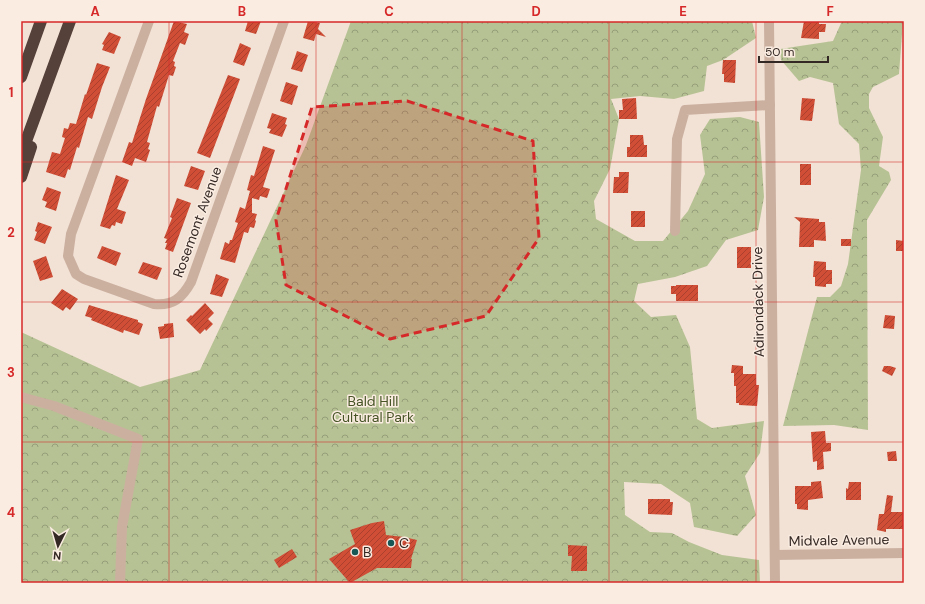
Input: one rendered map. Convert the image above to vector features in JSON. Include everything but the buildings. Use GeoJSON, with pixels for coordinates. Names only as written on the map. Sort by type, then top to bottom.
{"type":"FeatureCollection","features":[{"type":"Feature","properties":{"kind":"highway"},"geometry":{"type":"LineString","coordinates":[[21,77],[41,21]]}},
{"type":"Feature","properties":{"kind":"highway"},"geometry":{"type":"LineString","coordinates":[[21,155],[70,21]]}},
{"type":"Feature","properties":{"kind":"highway"},"geometry":{"type":"LineString","coordinates":[[21,177],[30,151],[45,88]]}},
{"type":"Feature","properties":{"kind":"street","name":"Rosemont Avenue"},"geometry":{"type":"LineString","coordinates":[[149,21],[72,234],[68,256],[76,274],[84,279],[154,304],[164,305],[173,302],[182,295],[191,282],[284,21]]}},
{"type":"Feature","properties":{"kind":"street","name":"Adirondack Drive"},"geometry":{"type":"LineString","coordinates":[[769,21],[775,583]]}},
{"type":"Feature","properties":{"kind":"street"},"geometry":{"type":"LineString","coordinates":[[675,231],[678,139],[685,110],[770,105]]}},
{"type":"Feature","properties":{"kind":"street"},"geometry":{"type":"LineString","coordinates":[[21,397],[54,406],[138,439],[122,527],[120,583]]}},
{"type":"Feature","properties":{"kind":"street","name":"Midvale Avenue"},"geometry":{"type":"LineString","coordinates":[[775,555],[904,553]]}},
{"type":"Feature","properties":{"kind":"highlighted area"},"geometry":{"type":"Polygon","coordinates":[[[407,101],[533,141],[539,238],[486,316],[390,339],[286,285],[276,220],[312,107],[407,101]]]}},
{"type":"Feature","properties":{"kind":"green space","name":"Bald Hill Cultural Park"},"geometry":{"type":"Polygon","coordinates":[[[351,21],[752,21],[756,38],[723,60],[707,66],[704,91],[674,99],[640,96],[611,99],[619,119],[610,169],[594,201],[596,219],[635,241],[663,241],[688,211],[705,174],[700,135],[710,119],[740,117],[759,122],[764,197],[758,230],[726,240],[707,266],[675,277],[638,284],[634,301],[651,317],[676,315],[690,347],[697,419],[712,428],[764,421],[760,453],[745,476],[756,515],[737,536],[694,527],[690,503],[661,484],[624,482],[625,515],[650,532],[672,533],[689,542],[722,555],[759,560],[760,583],[21,583],[21,332],[140,387],[200,370],[306,145],[351,21]]]}},
{"type":"Feature","properties":{"kind":"green space"},"geometry":{"type":"Polygon","coordinates":[[[842,21],[903,21],[899,74],[873,87],[869,94],[869,108],[883,137],[879,166],[889,172],[891,180],[867,220],[868,430],[834,425],[783,426],[817,297],[830,297],[841,286],[848,264],[861,170],[859,144],[839,124],[833,83],[810,77],[799,81],[781,60],[780,49],[833,41],[842,21]]]}},
{"type":"Feature","properties":{"kind":"place","name":"C"},"geometry":{"type":"Point","coordinates":[391,543]}},
{"type":"Feature","properties":{"kind":"place","name":"B"},"geometry":{"type":"Point","coordinates":[355,552]}}]}
